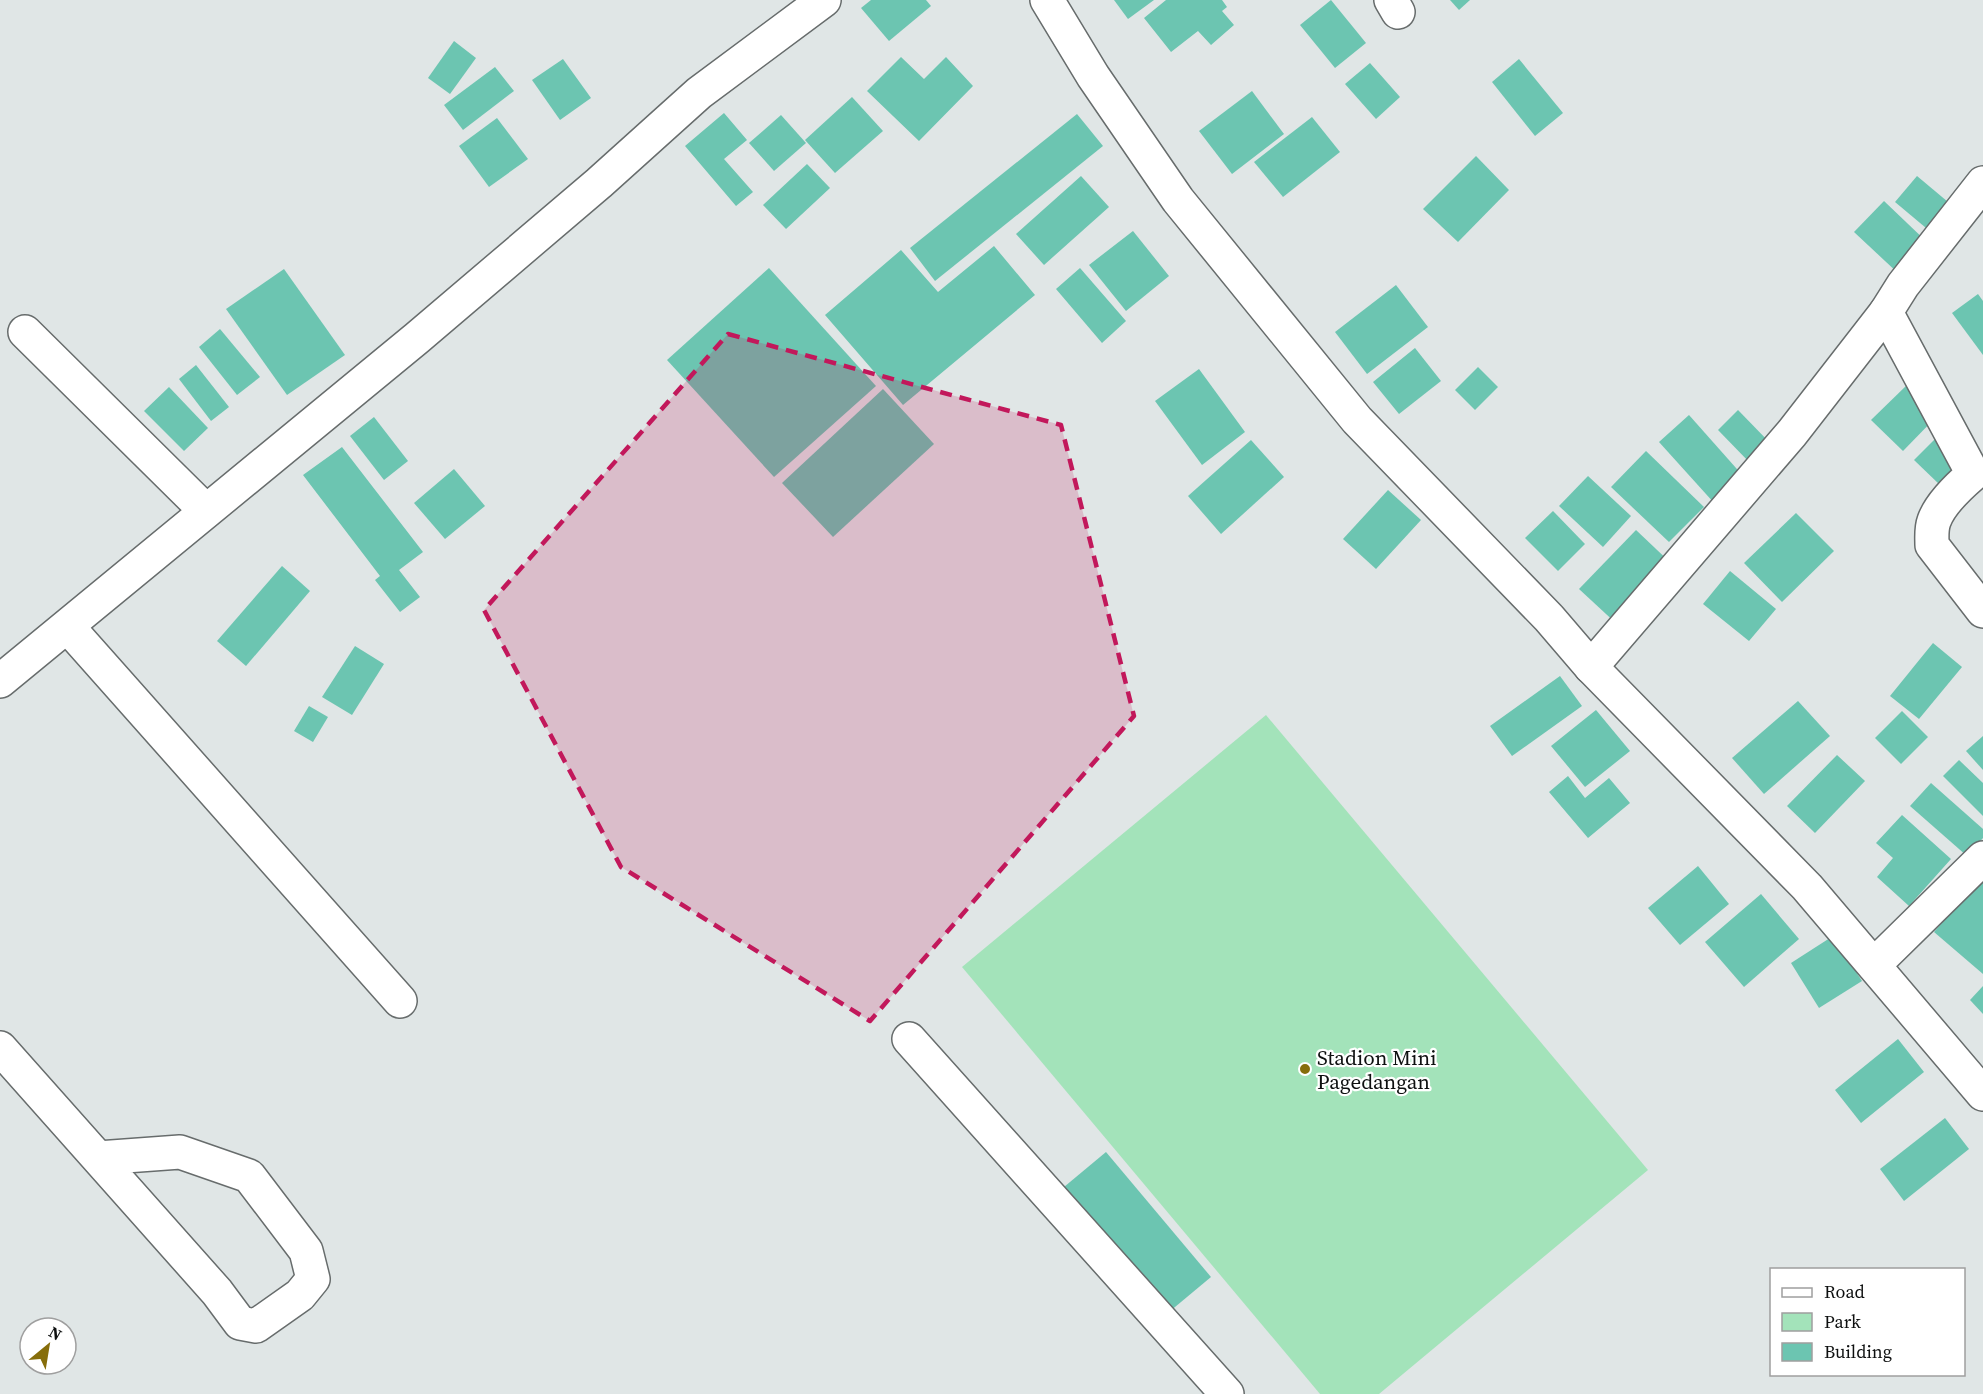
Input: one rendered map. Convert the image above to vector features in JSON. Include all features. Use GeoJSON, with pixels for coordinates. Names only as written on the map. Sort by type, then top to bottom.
{"type":"FeatureCollection","features":[{"type":"Feature","properties":{"kind":"street"},"geometry":{"type":"LineString","coordinates":[[0,681],[417,338],[599,183],[699,93],[824,0]]}},
{"type":"Feature","properties":{"kind":"street"},"geometry":{"type":"LineString","coordinates":[[1047,0],[1093,76],[1178,200],[1349,411],[1549,618],[1591,668],[1799,879],[1983,1094]]}},
{"type":"Feature","properties":{"kind":"street"},"geometry":{"type":"LineString","coordinates":[[1591,668],[1792,433],[1983,183]]}},
{"type":"Feature","properties":{"kind":"street"},"geometry":{"type":"LineString","coordinates":[[1886,312],[1978,481],[1942,508],[1933,522],[1931,535],[1932,545],[1983,611]]}},
{"type":"Feature","properties":{"kind":"street"},"geometry":{"type":"LineString","coordinates":[[25,332],[206,511]]}},
{"type":"Feature","properties":{"kind":"street"},"geometry":{"type":"LineString","coordinates":[[68,627],[400,1001]]}},
{"type":"Feature","properties":{"kind":"street"},"geometry":{"type":"LineString","coordinates":[[1874,965],[1983,858]]}},
{"type":"Feature","properties":{"kind":"street"},"geometry":{"type":"LineString","coordinates":[[909,1039],[1227,1394]]}},
{"type":"Feature","properties":{"kind":"street"},"geometry":{"type":"LineString","coordinates":[[0,1048],[217,1292],[240,1323],[256,1326],[300,1295],[313,1279],[306,1251],[249,1176],[180,1152],[98,1158]]}},
{"type":"Feature","properties":{"kind":"highlighted area"},"geometry":{"type":"Polygon","coordinates":[[[728,334],[1061,425],[1134,716],[870,1021],[621,867],[484,610],[728,334]]]}},
{"type":"Feature","properties":{"kind":"green space","name":"Stadion Mini Pagedangan"},"geometry":{"type":"Polygon","coordinates":[[[1266,715],[1648,1170],[1379,1394],[1320,1394],[962,967],[1266,715]]]}},
{"type":"Feature","properties":{"kind":"building"},"geometry":{"type":"Polygon","coordinates":[[[871,0],[926,0],[931,6],[889,41],[861,8],[871,0]]]}},
{"type":"Feature","properties":{"kind":"building"},"geometry":{"type":"Polygon","coordinates":[[[1114,0],[1154,0],[1128,19],[1114,0]]]}},
{"type":"Feature","properties":{"kind":"building"},"geometry":{"type":"Polygon","coordinates":[[[1166,0],[1222,0],[1227,7],[1222,11],[1234,25],[1211,45],[1198,31],[1171,52],[1144,18],[1166,0]]]}},
{"type":"Feature","properties":{"kind":"building"},"geometry":{"type":"Polygon","coordinates":[[[1331,0],[1366,43],[1335,68],[1300,25],[1331,0]]]}},
{"type":"Feature","properties":{"kind":"building"},"geometry":{"type":"Polygon","coordinates":[[[1450,0],[1470,0],[1459,10],[1450,0]]]}},
{"type":"Feature","properties":{"kind":"building"},"geometry":{"type":"Polygon","coordinates":[[[454,41],[476,58],[450,94],[428,78],[454,41]]]}},
{"type":"Feature","properties":{"kind":"building"},"geometry":{"type":"Polygon","coordinates":[[[901,57],[924,79],[946,57],[973,86],[919,141],[867,91],[901,57]]]}},
{"type":"Feature","properties":{"kind":"building"},"geometry":{"type":"Polygon","coordinates":[[[563,59],[591,98],[560,120],[532,80],[563,59]]]}},
{"type":"Feature","properties":{"kind":"building"},"geometry":{"type":"Polygon","coordinates":[[[1519,59],[1563,113],[1535,136],[1492,82],[1519,59]]]}},
{"type":"Feature","properties":{"kind":"building"},"geometry":{"type":"Polygon","coordinates":[[[1370,63],[1400,97],[1376,119],[1345,84],[1370,63]]]}},
{"type":"Feature","properties":{"kind":"building"},"geometry":{"type":"Polygon","coordinates":[[[495,67],[514,91],[463,130],[444,105],[495,67]]]}},
{"type":"Feature","properties":{"kind":"building"},"geometry":{"type":"Polygon","coordinates":[[[1252,91],[1284,134],[1232,174],[1199,131],[1252,91]]]}},
{"type":"Feature","properties":{"kind":"building"},"geometry":{"type":"Polygon","coordinates":[[[852,97],[883,131],[835,173],[805,140],[852,97]]]}},
{"type":"Feature","properties":{"kind":"building"},"geometry":{"type":"Polygon","coordinates":[[[724,113],[747,140],[724,159],[753,192],[736,206],[685,146],[724,113]]]}},
{"type":"Feature","properties":{"kind":"building"},"geometry":{"type":"Polygon","coordinates":[[[1077,114],[1103,146],[935,281],[910,248],[1077,114]]]}},
{"type":"Feature","properties":{"kind":"building"},"geometry":{"type":"Polygon","coordinates":[[[781,115],[806,143],[774,171],[749,143],[781,115]]]}},
{"type":"Feature","properties":{"kind":"building"},"geometry":{"type":"Polygon","coordinates":[[[1312,117],[1340,152],[1283,197],[1254,162],[1312,117]]]}},
{"type":"Feature","properties":{"kind":"building"},"geometry":{"type":"Polygon","coordinates":[[[497,118],[528,159],[489,187],[459,146],[497,118]]]}},
{"type":"Feature","properties":{"kind":"building"},"geometry":{"type":"Polygon","coordinates":[[[1476,156],[1509,190],[1458,242],[1423,209],[1476,156]]]}},
{"type":"Feature","properties":{"kind":"building"},"geometry":{"type":"Polygon","coordinates":[[[807,164],[830,188],[786,229],[763,205],[807,164]]]}},
{"type":"Feature","properties":{"kind":"building"},"geometry":{"type":"Polygon","coordinates":[[[1081,176],[1109,207],[1044,265],[1016,234],[1081,176]]]}},
{"type":"Feature","properties":{"kind":"building"},"geometry":{"type":"Polygon","coordinates":[[[1917,176],[1960,212],[1938,238],[1895,202],[1917,176]]]}},
{"type":"Feature","properties":{"kind":"building"},"geometry":{"type":"Polygon","coordinates":[[[1884,201],[1929,244],[1900,275],[1854,232],[1884,201]]]}},
{"type":"Feature","properties":{"kind":"building"},"geometry":{"type":"Polygon","coordinates":[[[1133,231],[1169,276],[1126,311],[1089,265],[1133,231]]]}},
{"type":"Feature","properties":{"kind":"building"},"geometry":{"type":"Polygon","coordinates":[[[994,246],[1035,295],[903,405],[825,315],[901,250],[938,292],[994,246]]]}},
{"type":"Feature","properties":{"kind":"building"},"geometry":{"type":"Polygon","coordinates":[[[769,268],[876,386],[774,477],[667,360],[769,268]]]}},
{"type":"Feature","properties":{"kind":"building"},"geometry":{"type":"Polygon","coordinates":[[[1080,268],[1126,321],[1102,343],[1056,289],[1080,268]]]}},
{"type":"Feature","properties":{"kind":"building"},"geometry":{"type":"Polygon","coordinates":[[[284,269],[345,355],[287,395],[226,309],[284,269]]]}},
{"type":"Feature","properties":{"kind":"building"},"geometry":{"type":"Polygon","coordinates":[[[1396,285],[1428,327],[1367,374],[1335,332],[1396,285]]]}},
{"type":"Feature","properties":{"kind":"building"},"geometry":{"type":"Polygon","coordinates":[[[1978,294],[1983,301],[1983,355],[1952,313],[1978,294]]]}},
{"type":"Feature","properties":{"kind":"building"},"geometry":{"type":"Polygon","coordinates":[[[220,329],[260,377],[237,395],[199,347],[220,329]]]}},
{"type":"Feature","properties":{"kind":"building"},"geometry":{"type":"Polygon","coordinates":[[[1415,348],[1441,381],[1399,414],[1373,382],[1415,348]]]}},
{"type":"Feature","properties":{"kind":"building"},"geometry":{"type":"Polygon","coordinates":[[[196,365],[229,407],[211,421],[179,379],[196,365]]]}},
{"type":"Feature","properties":{"kind":"building"},"geometry":{"type":"Polygon","coordinates":[[[1478,367],[1498,387],[1475,410],[1455,390],[1478,367]]]}},
{"type":"Feature","properties":{"kind":"building"},"geometry":{"type":"Polygon","coordinates":[[[1199,369],[1245,432],[1202,465],[1155,401],[1199,369]]]}},
{"type":"Feature","properties":{"kind":"building"},"geometry":{"type":"Polygon","coordinates":[[[1908,384],[1939,414],[1903,451],[1871,420],[1908,384]]]}},
{"type":"Feature","properties":{"kind":"building"},"geometry":{"type":"Polygon","coordinates":[[[169,387],[208,428],[184,451],[144,411],[169,387]]]}},
{"type":"Feature","properties":{"kind":"building"},"geometry":{"type":"Polygon","coordinates":[[[883,389],[934,444],[833,537],[782,483],[883,389]]]}},
{"type":"Feature","properties":{"kind":"building"},"geometry":{"type":"Polygon","coordinates":[[[1738,410],[1772,445],[1752,465],[1718,430],[1738,410]]]}},
{"type":"Feature","properties":{"kind":"building"},"geometry":{"type":"Polygon","coordinates":[[[1689,415],[1744,477],[1715,504],[1659,442],[1689,415]]]}},
{"type":"Feature","properties":{"kind":"building"},"geometry":{"type":"Polygon","coordinates":[[[374,417],[408,461],[384,480],[350,436],[374,417]]]}},
{"type":"Feature","properties":{"kind":"building"},"geometry":{"type":"Polygon","coordinates":[[[1936,438],[1962,463],[1940,485],[1914,460],[1936,438]]]}},
{"type":"Feature","properties":{"kind":"building"},"geometry":{"type":"Polygon","coordinates":[[[1251,440],[1284,477],[1221,534],[1188,496],[1251,440]]]}},
{"type":"Feature","properties":{"kind":"building"},"geometry":{"type":"Polygon","coordinates":[[[342,447],[423,552],[399,570],[420,597],[400,612],[375,580],[380,576],[303,475],[342,447]]]}},
{"type":"Feature","properties":{"kind":"building"},"geometry":{"type":"Polygon","coordinates":[[[1646,451],[1704,507],[1669,542],[1611,487],[1646,451]]]}},
{"type":"Feature","properties":{"kind":"building"},"geometry":{"type":"Polygon","coordinates":[[[454,469],[485,506],[445,539],[414,503],[454,469]]]}},
{"type":"Feature","properties":{"kind":"building"},"geometry":{"type":"Polygon","coordinates":[[[1588,476],[1631,516],[1603,547],[1559,506],[1588,476]]]}},
{"type":"Feature","properties":{"kind":"building"},"geometry":{"type":"Polygon","coordinates":[[[1388,490],[1421,520],[1376,569],[1343,539],[1388,490]]]}},
{"type":"Feature","properties":{"kind":"building"},"geometry":{"type":"Polygon","coordinates":[[[1553,511],[1585,544],[1558,571],[1525,538],[1553,511]]]}},
{"type":"Feature","properties":{"kind":"building"},"geometry":{"type":"Polygon","coordinates":[[[1796,513],[1834,551],[1782,602],[1744,563],[1796,513]]]}},
{"type":"Feature","properties":{"kind":"building"},"geometry":{"type":"Polygon","coordinates":[[[1636,530],[1675,567],[1619,626],[1579,589],[1636,530]]]}},
{"type":"Feature","properties":{"kind":"building"},"geometry":{"type":"Polygon","coordinates":[[[282,566],[310,591],[246,666],[217,641],[282,566]]]}},
{"type":"Feature","properties":{"kind":"building"},"geometry":{"type":"Polygon","coordinates":[[[1730,571],[1776,609],[1749,641],[1703,604],[1730,571]]]}},
{"type":"Feature","properties":{"kind":"building"},"geometry":{"type":"Polygon","coordinates":[[[1933,643],[1962,667],[1919,719],[1890,696],[1933,643]]]}},
{"type":"Feature","properties":{"kind":"building"},"geometry":{"type":"Polygon","coordinates":[[[355,646],[384,664],[352,715],[322,697],[355,646]]]}},
{"type":"Feature","properties":{"kind":"building"},"geometry":{"type":"Polygon","coordinates":[[[1560,676],[1582,706],[1512,756],[1490,726],[1560,676]]]}},
{"type":"Feature","properties":{"kind":"building"},"geometry":{"type":"Polygon","coordinates":[[[1798,701],[1830,736],[1764,794],[1732,758],[1798,701]]]}},
{"type":"Feature","properties":{"kind":"building"},"geometry":{"type":"Polygon","coordinates":[[[309,706],[328,717],[313,742],[294,731],[309,706]]]}},
{"type":"Feature","properties":{"kind":"building"},"geometry":{"type":"Polygon","coordinates":[[[1596,710],[1630,751],[1585,787],[1551,746],[1596,710]]]}},
{"type":"Feature","properties":{"kind":"building"},"geometry":{"type":"Polygon","coordinates":[[[1902,711],[1928,737],[1901,764],[1875,738],[1902,711]]]}},
{"type":"Feature","properties":{"kind":"building"},"geometry":{"type":"Polygon","coordinates":[[[1983,736],[1983,770],[1966,751],[1983,736]]]}},
{"type":"Feature","properties":{"kind":"building"},"geometry":{"type":"Polygon","coordinates":[[[1837,755],[1865,781],[1815,833],[1787,806],[1837,755]]]}},
{"type":"Feature","properties":{"kind":"building"},"geometry":{"type":"Polygon","coordinates":[[[1959,760],[1983,783],[1983,816],[1943,776],[1959,760]]]}},
{"type":"Feature","properties":{"kind":"building"},"geometry":{"type":"Polygon","coordinates":[[[1568,776],[1585,798],[1609,778],[1630,803],[1588,838],[1549,792],[1568,776]]]}},
{"type":"Feature","properties":{"kind":"building"},"geometry":{"type":"Polygon","coordinates":[[[1931,783],[1983,829],[1983,838],[1967,856],[1910,806],[1931,783]]]}},
{"type":"Feature","properties":{"kind":"building"},"geometry":{"type":"Polygon","coordinates":[[[1902,815],[1951,859],[1909,906],[1877,877],[1893,858],[1876,843],[1902,815]]]}},
{"type":"Feature","properties":{"kind":"building"},"geometry":{"type":"Polygon","coordinates":[[[1698,866],[1729,904],[1680,945],[1648,908],[1698,866]]]}},
{"type":"Feature","properties":{"kind":"building"},"geometry":{"type":"Polygon","coordinates":[[[1983,874],[1983,974],[1934,932],[1983,874]]]}},
{"type":"Feature","properties":{"kind":"building"},"geometry":{"type":"Polygon","coordinates":[[[1761,894],[1799,939],[1744,987],[1705,942],[1761,894]]]}},
{"type":"Feature","properties":{"kind":"building"},"geometry":{"type":"Polygon","coordinates":[[[1833,936],[1862,981],[1819,1008],[1791,963],[1833,936]]]}},
{"type":"Feature","properties":{"kind":"building"},"geometry":{"type":"Polygon","coordinates":[[[1983,986],[1983,1014],[1970,1000],[1983,986]]]}},
{"type":"Feature","properties":{"kind":"building"},"geometry":{"type":"Polygon","coordinates":[[[1898,1039],[1924,1072],[1861,1123],[1835,1090],[1898,1039]]]}},
{"type":"Feature","properties":{"kind":"building"},"geometry":{"type":"Polygon","coordinates":[[[1945,1118],[1969,1149],[1904,1201],[1880,1169],[1945,1118]]]}},
{"type":"Feature","properties":{"kind":"building"},"geometry":{"type":"Polygon","coordinates":[[[1106,1152],[1211,1277],[1163,1317],[1058,1192],[1106,1152]]]}},
{"type":"Feature","properties":{"kind":"place","name":"Stadion Mini Pagedangan"},"geometry":{"type":"Point","coordinates":[1305,1069]}}]}
